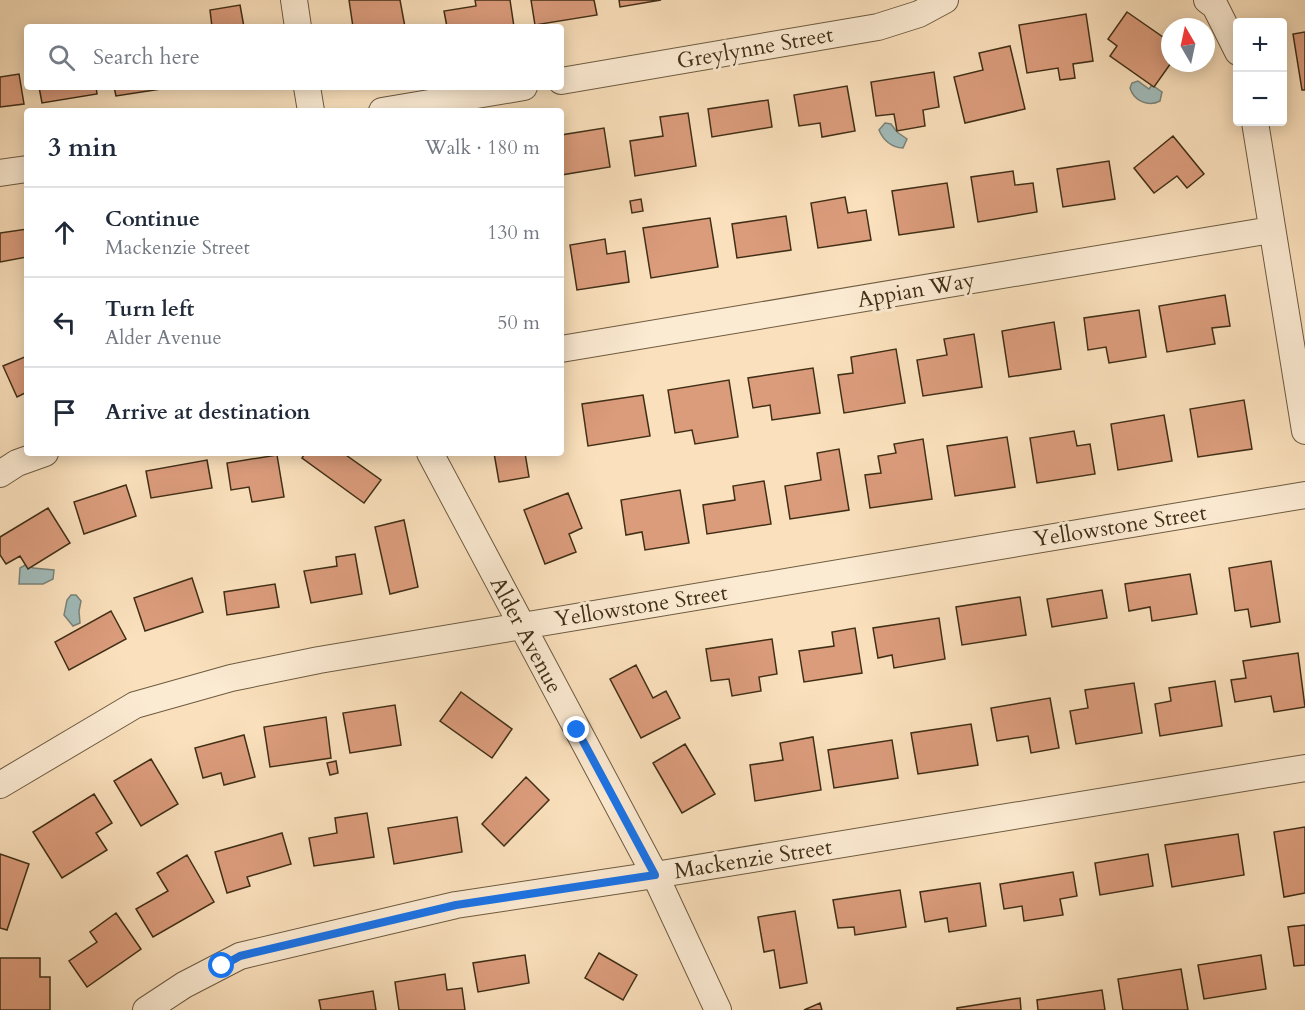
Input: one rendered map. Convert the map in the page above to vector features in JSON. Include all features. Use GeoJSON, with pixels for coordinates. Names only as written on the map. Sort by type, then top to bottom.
{"type":"FeatureCollection","features":[{"type":"Feature","properties":{"kind":"street"},"geometry":{"type":"LineString","coordinates":[[294,0],[298,24]]}},
{"type":"Feature","properties":{"kind":"street","name":"Greylynne Street"},"geometry":{"type":"LineString","coordinates":[[564,80],[878,27],[918,7],[945,0]]}},
{"type":"Feature","properties":{"kind":"street"},"geometry":{"type":"LineString","coordinates":[[1207,0],[1215,6],[1233,42]]}},
{"type":"Feature","properties":{"kind":"street"},"geometry":{"type":"LineString","coordinates":[[308,90],[310,108]]}},
{"type":"Feature","properties":{"kind":"street"},"geometry":{"type":"LineString","coordinates":[[400,108],[506,90]]}},
{"type":"Feature","properties":{"kind":"street"},"geometry":{"type":"LineString","coordinates":[[1256,126],[1305,431]]}},
{"type":"Feature","properties":{"kind":"street"},"geometry":{"type":"LineString","coordinates":[[0,173],[24,169]]}},
{"type":"Feature","properties":{"kind":"street","name":"Appian Way"},"geometry":{"type":"LineString","coordinates":[[564,348],[1271,230]]}},
{"type":"Feature","properties":{"kind":"street"},"geometry":{"type":"LineString","coordinates":[[0,474],[17,463],[37,456]]}},
{"type":"Feature","properties":{"kind":"street","name":"Alder Avenue"},"geometry":{"type":"LineString","coordinates":[[432,456],[655,875],[718,1010]]}},
{"type":"Feature","properties":{"kind":"street","name":"Yellowstone Street"},"geometry":{"type":"LineString","coordinates":[[0,785],[135,705],[231,678],[319,660],[1305,495]]}},
{"type":"Feature","properties":{"kind":"street","name":"Mackenzie Street"},"geometry":{"type":"LineString","coordinates":[[146,1010],[184,985],[240,956],[456,905],[655,875],[1305,768]]}},
{"type":"Feature","properties":{"kind":"water"},"geometry":{"type":"Polygon","coordinates":[[[1138,81],[1149,89],[1152,85],[1162,92],[1160,101],[1146,103],[1138,99],[1130,88],[1132,83],[1138,81]]]}},
{"type":"Feature","properties":{"kind":"water"},"geometry":{"type":"Polygon","coordinates":[[[885,123],[891,124],[907,139],[903,148],[888,143],[883,137],[879,130],[885,123]]]}},
{"type":"Feature","properties":{"kind":"water"},"geometry":{"type":"Polygon","coordinates":[[[27,564],[33,568],[54,570],[53,579],[43,584],[19,584],[20,568],[27,564]]]}},
{"type":"Feature","properties":{"kind":"water"},"geometry":{"type":"Polygon","coordinates":[[[71,595],[76,595],[81,601],[80,623],[73,626],[64,615],[67,600],[71,595]]]}},
{"type":"Feature","properties":{"kind":"building"},"geometry":{"type":"Polygon","coordinates":[[[349,0],[400,0],[404,24],[353,24],[349,0]]]}},
{"type":"Feature","properties":{"kind":"building"},"geometry":{"type":"Polygon","coordinates":[[[475,0],[510,0],[514,24],[446,24],[444,11],[476,6],[475,0]]]}},
{"type":"Feature","properties":{"kind":"building"},"geometry":{"type":"Polygon","coordinates":[[[531,0],[594,0],[597,15],[535,24],[531,0]]]}},
{"type":"Feature","properties":{"kind":"building"},"geometry":{"type":"Polygon","coordinates":[[[619,0],[661,0],[620,7],[619,0]]]}},
{"type":"Feature","properties":{"kind":"building"},"geometry":{"type":"Polygon","coordinates":[[[240,5],[243,24],[212,24],[210,10],[240,5]]]}},
{"type":"Feature","properties":{"kind":"building"},"geometry":{"type":"Polygon","coordinates":[[[1127,12],[1161,36],[1161,72],[1165,72],[1154,87],[1110,56],[1117,46],[1108,39],[1127,12]]]}},
{"type":"Feature","properties":{"kind":"building"},"geometry":{"type":"Polygon","coordinates":[[[1086,14],[1093,61],[1073,64],[1075,78],[1060,80],[1058,68],[1027,73],[1019,25],[1086,14]]]}},
{"type":"Feature","properties":{"kind":"building"},"geometry":{"type":"Polygon","coordinates":[[[1305,32],[1305,90],[1302,90],[1293,34],[1305,32]]]}},
{"type":"Feature","properties":{"kind":"building"},"geometry":{"type":"Polygon","coordinates":[[[1010,46],[1025,109],[965,123],[954,77],[983,70],[979,53],[1010,46]]]}},
{"type":"Feature","properties":{"kind":"building"},"geometry":{"type":"Polygon","coordinates":[[[934,72],[939,107],[923,110],[925,126],[897,131],[894,114],[876,116],[871,82],[934,72]]]}},
{"type":"Feature","properties":{"kind":"building"},"geometry":{"type":"Polygon","coordinates":[[[19,74],[24,104],[0,107],[0,77],[19,74]]]}},
{"type":"Feature","properties":{"kind":"building"},"geometry":{"type":"Polygon","coordinates":[[[847,86],[855,131],[822,137],[820,123],[799,126],[794,95],[847,86]]]}},
{"type":"Feature","properties":{"kind":"building"},"geometry":{"type":"Polygon","coordinates":[[[40,90],[96,90],[97,94],[42,103],[40,90]]]}},
{"type":"Feature","properties":{"kind":"building"},"geometry":{"type":"Polygon","coordinates":[[[115,90],[155,90],[116,96],[115,90]]]}},
{"type":"Feature","properties":{"kind":"building"},"geometry":{"type":"Polygon","coordinates":[[[768,100],[772,127],[712,137],[708,109],[768,100]]]}},
{"type":"Feature","properties":{"kind":"building"},"geometry":{"type":"Polygon","coordinates":[[[688,113],[696,166],[635,176],[630,141],[663,136],[660,117],[688,113]]]}},
{"type":"Feature","properties":{"kind":"building"},"geometry":{"type":"Polygon","coordinates":[[[604,128],[610,167],[564,175],[564,135],[604,128]]]}},
{"type":"Feature","properties":{"kind":"building"},"geometry":{"type":"Polygon","coordinates":[[[1173,136],[1204,174],[1187,188],[1177,176],[1154,193],[1134,168],[1173,136]]]}},
{"type":"Feature","properties":{"kind":"building"},"geometry":{"type":"Polygon","coordinates":[[[1109,161],[1115,199],[1063,207],[1057,169],[1109,161]]]}},
{"type":"Feature","properties":{"kind":"building"},"geometry":{"type":"Polygon","coordinates":[[[1013,171],[1015,185],[1033,183],[1037,212],[978,222],[971,177],[1013,171]]]}},
{"type":"Feature","properties":{"kind":"building"},"geometry":{"type":"Polygon","coordinates":[[[947,183],[954,227],[899,235],[892,191],[947,183]]]}},
{"type":"Feature","properties":{"kind":"building"},"geometry":{"type":"Polygon","coordinates":[[[845,197],[848,213],[866,210],[871,240],[818,248],[811,203],[845,197]]]}},
{"type":"Feature","properties":{"kind":"building"},"geometry":{"type":"Polygon","coordinates":[[[641,199],[643,211],[632,213],[630,201],[641,199]]]}},
{"type":"Feature","properties":{"kind":"building"},"geometry":{"type":"Polygon","coordinates":[[[786,216],[791,250],[737,258],[732,224],[786,216]]]}},
{"type":"Feature","properties":{"kind":"building"},"geometry":{"type":"Polygon","coordinates":[[[710,218],[718,267],[651,278],[643,228],[710,218]]]}},
{"type":"Feature","properties":{"kind":"building"},"geometry":{"type":"Polygon","coordinates":[[[24,229],[24,258],[0,262],[0,233],[24,229]]]}},
{"type":"Feature","properties":{"kind":"building"},"geometry":{"type":"Polygon","coordinates":[[[605,239],[607,254],[625,251],[629,282],[577,290],[570,245],[605,239]]]}},
{"type":"Feature","properties":{"kind":"building"},"geometry":{"type":"Polygon","coordinates":[[[1225,295],[1230,326],[1212,328],[1215,344],[1167,352],[1159,306],[1225,295]]]}},
{"type":"Feature","properties":{"kind":"building"},"geometry":{"type":"Polygon","coordinates":[[[1139,310],[1146,357],[1109,363],[1106,347],[1088,350],[1084,318],[1139,310]]]}},
{"type":"Feature","properties":{"kind":"building"},"geometry":{"type":"Polygon","coordinates":[[[1054,322],[1061,369],[1009,377],[1002,331],[1054,322]]]}},
{"type":"Feature","properties":{"kind":"building"},"geometry":{"type":"Polygon","coordinates":[[[974,334],[982,387],[923,396],[917,360],[947,355],[944,339],[974,334]]]}},
{"type":"Feature","properties":{"kind":"building"},"geometry":{"type":"Polygon","coordinates":[[[896,349],[905,403],[844,413],[838,375],[853,373],[851,357],[896,349]]]}},
{"type":"Feature","properties":{"kind":"building"},"geometry":{"type":"Polygon","coordinates":[[[24,357],[24,394],[17,397],[3,366],[24,357]]]}},
{"type":"Feature","properties":{"kind":"building"},"geometry":{"type":"Polygon","coordinates":[[[813,368],[820,413],[772,420],[770,405],[753,408],[748,378],[813,368]]]}},
{"type":"Feature","properties":{"kind":"building"},"geometry":{"type":"Polygon","coordinates":[[[729,380],[738,437],[695,444],[692,430],[675,433],[668,390],[729,380]]]}},
{"type":"Feature","properties":{"kind":"building"},"geometry":{"type":"Polygon","coordinates":[[[643,395],[650,436],[588,446],[582,404],[643,395]]]}},
{"type":"Feature","properties":{"kind":"building"},"geometry":{"type":"Polygon","coordinates":[[[1244,400],[1252,449],[1198,457],[1190,409],[1244,400]]]}},
{"type":"Feature","properties":{"kind":"building"},"geometry":{"type":"Polygon","coordinates":[[[1164,415],[1172,461],[1118,470],[1111,424],[1164,415]]]}},
{"type":"Feature","properties":{"kind":"building"},"geometry":{"type":"Polygon","coordinates":[[[1074,431],[1077,446],[1090,444],[1095,474],[1037,483],[1030,438],[1074,431]]]}},
{"type":"Feature","properties":{"kind":"building"},"geometry":{"type":"Polygon","coordinates":[[[1007,437],[1015,487],[955,496],[947,446],[1007,437]]]}},
{"type":"Feature","properties":{"kind":"building"},"geometry":{"type":"Polygon","coordinates":[[[923,439],[932,499],[870,508],[865,475],[881,473],[878,456],[896,453],[894,444],[923,439]]]}},
{"type":"Feature","properties":{"kind":"building"},"geometry":{"type":"Polygon","coordinates":[[[839,449],[849,510],[790,519],[785,486],[821,480],[817,453],[839,449]]]}},
{"type":"Feature","properties":{"kind":"building"},"geometry":{"type":"Polygon","coordinates":[[[277,456],[284,497],[252,502],[249,487],[231,490],[227,463],[277,456]]]}},
{"type":"Feature","properties":{"kind":"building"},"geometry":{"type":"Polygon","coordinates":[[[303,456],[347,456],[381,480],[364,503],[302,458],[303,456]]]}},
{"type":"Feature","properties":{"kind":"building"},"geometry":{"type":"Polygon","coordinates":[[[495,456],[526,456],[529,477],[499,482],[495,456]]]}},
{"type":"Feature","properties":{"kind":"building"},"geometry":{"type":"Polygon","coordinates":[[[207,460],[212,488],[151,498],[146,471],[207,460]]]}},
{"type":"Feature","properties":{"kind":"building"},"geometry":{"type":"Polygon","coordinates":[[[764,481],[771,524],[707,534],[703,505],[735,500],[733,486],[764,481]]]}},
{"type":"Feature","properties":{"kind":"building"},"geometry":{"type":"Polygon","coordinates":[[[126,485],[136,516],[84,534],[74,502],[126,485]]]}},
{"type":"Feature","properties":{"kind":"building"},"geometry":{"type":"Polygon","coordinates":[[[680,490],[689,543],[645,550],[642,532],[626,535],[621,500],[680,490]]]}},
{"type":"Feature","properties":{"kind":"building"},"geometry":{"type":"Polygon","coordinates":[[[568,493],[582,528],[569,534],[576,552],[545,564],[524,510],[568,493]]]}},
{"type":"Feature","properties":{"kind":"building"},"geometry":{"type":"Polygon","coordinates":[[[48,508],[70,543],[28,569],[20,556],[6,564],[0,555],[0,537],[48,508]]]}},
{"type":"Feature","properties":{"kind":"building"},"geometry":{"type":"Polygon","coordinates":[[[404,520],[418,587],[390,594],[375,527],[404,520]]]}},
{"type":"Feature","properties":{"kind":"building"},"geometry":{"type":"Polygon","coordinates":[[[355,554],[362,594],[311,603],[304,571],[337,566],[336,557],[355,554]]]}},
{"type":"Feature","properties":{"kind":"building"},"geometry":{"type":"Polygon","coordinates":[[[1271,561],[1280,622],[1251,627],[1248,609],[1235,611],[1229,568],[1271,561]]]}},
{"type":"Feature","properties":{"kind":"building"},"geometry":{"type":"Polygon","coordinates":[[[1190,574],[1197,614],[1152,621],[1150,607],[1129,611],[1125,584],[1190,574]]]}},
{"type":"Feature","properties":{"kind":"building"},"geometry":{"type":"Polygon","coordinates":[[[192,578],[203,612],[145,631],[134,598],[192,578]]]}},
{"type":"Feature","properties":{"kind":"building"},"geometry":{"type":"Polygon","coordinates":[[[275,584],[279,607],[227,615],[224,592],[275,584]]]}},
{"type":"Feature","properties":{"kind":"building"},"geometry":{"type":"Polygon","coordinates":[[[1102,590],[1107,618],[1052,627],[1047,599],[1102,590]]]}},
{"type":"Feature","properties":{"kind":"building"},"geometry":{"type":"Polygon","coordinates":[[[1020,597],[1026,635],[962,645],[956,607],[1020,597]]]}},
{"type":"Feature","properties":{"kind":"building"},"geometry":{"type":"Polygon","coordinates":[[[111,611],[126,639],[69,670],[55,642],[111,611]]]}},
{"type":"Feature","properties":{"kind":"building"},"geometry":{"type":"Polygon","coordinates":[[[939,618],[945,659],[894,668],[892,655],[878,658],[873,628],[939,618]]]}},
{"type":"Feature","properties":{"kind":"building"},"geometry":{"type":"Polygon","coordinates":[[[855,628],[862,673],[804,682],[799,651],[834,646],[832,632],[855,628]]]}},
{"type":"Feature","properties":{"kind":"building"},"geometry":{"type":"Polygon","coordinates":[[[772,639],[777,674],[759,677],[761,691],[732,696],[729,679],[711,681],[706,649],[772,639]]]}},
{"type":"Feature","properties":{"kind":"building"},"geometry":{"type":"Polygon","coordinates":[[[1298,653],[1305,707],[1274,712],[1271,696],[1235,702],[1231,680],[1246,678],[1243,661],[1298,653]]]}},
{"type":"Feature","properties":{"kind":"building"},"geometry":{"type":"Polygon","coordinates":[[[636,665],[653,698],[666,691],[680,718],[641,738],[610,679],[636,665]]]}},
{"type":"Feature","properties":{"kind":"building"},"geometry":{"type":"Polygon","coordinates":[[[1215,681],[1222,726],[1160,736],[1155,704],[1171,701],[1169,688],[1215,681]]]}},
{"type":"Feature","properties":{"kind":"building"},"geometry":{"type":"Polygon","coordinates":[[[1134,683],[1142,733],[1076,744],[1070,711],[1088,708],[1085,690],[1134,683]]]}},
{"type":"Feature","properties":{"kind":"building"},"geometry":{"type":"Polygon","coordinates":[[[461,692],[512,729],[492,758],[440,721],[461,692]]]}},
{"type":"Feature","properties":{"kind":"building"},"geometry":{"type":"Polygon","coordinates":[[[1050,698],[1059,748],[1031,753],[1028,736],[997,741],[991,708],[1050,698]]]}},
{"type":"Feature","properties":{"kind":"building"},"geometry":{"type":"Polygon","coordinates":[[[395,705],[401,745],[350,753],[343,713],[395,705]]]}},
{"type":"Feature","properties":{"kind":"building"},"geometry":{"type":"Polygon","coordinates":[[[326,717],[331,758],[270,767],[264,727],[326,717]]]}},
{"type":"Feature","properties":{"kind":"building"},"geometry":{"type":"Polygon","coordinates":[[[971,724],[978,765],[918,774],[911,733],[971,724]]]}},
{"type":"Feature","properties":{"kind":"building"},"geometry":{"type":"Polygon","coordinates":[[[244,735],[255,777],[224,785],[221,773],[203,778],[195,748],[244,735]]]}},
{"type":"Feature","properties":{"kind":"building"},"geometry":{"type":"Polygon","coordinates":[[[813,737],[821,790],[755,801],[750,765],[783,760],[780,743],[813,737]]]}},
{"type":"Feature","properties":{"kind":"building"},"geometry":{"type":"Polygon","coordinates":[[[892,740],[898,778],[834,788],[828,750],[892,740]]]}},
{"type":"Feature","properties":{"kind":"building"},"geometry":{"type":"Polygon","coordinates":[[[685,744],[715,794],[682,813],[653,763],[685,744]]]}},
{"type":"Feature","properties":{"kind":"building"},"geometry":{"type":"Polygon","coordinates":[[[151,759],[178,804],[141,826],[114,781],[151,759]]]}},
{"type":"Feature","properties":{"kind":"building"},"geometry":{"type":"Polygon","coordinates":[[[336,761],[338,773],[330,775],[327,763],[336,761]]]}},
{"type":"Feature","properties":{"kind":"building"},"geometry":{"type":"Polygon","coordinates":[[[526,777],[549,800],[504,846],[482,824],[526,777]]]}},
{"type":"Feature","properties":{"kind":"building"},"geometry":{"type":"Polygon","coordinates":[[[94,794],[112,823],[96,833],[107,850],[62,878],[33,832],[94,794]]]}},
{"type":"Feature","properties":{"kind":"building"},"geometry":{"type":"Polygon","coordinates":[[[367,813],[374,857],[314,866],[309,838],[337,833],[335,818],[367,813]]]}},
{"type":"Feature","properties":{"kind":"building"},"geometry":{"type":"Polygon","coordinates":[[[457,817],[462,852],[394,864],[388,828],[457,817]]]}},
{"type":"Feature","properties":{"kind":"building"},"geometry":{"type":"Polygon","coordinates":[[[1305,827],[1305,893],[1284,897],[1274,832],[1305,827]]]}},
{"type":"Feature","properties":{"kind":"building"},"geometry":{"type":"Polygon","coordinates":[[[282,833],[291,864],[247,877],[250,886],[227,893],[215,852],[282,833]]]}},
{"type":"Feature","properties":{"kind":"building"},"geometry":{"type":"Polygon","coordinates":[[[1238,834],[1244,875],[1172,887],[1165,845],[1238,834]]]}},
{"type":"Feature","properties":{"kind":"building"},"geometry":{"type":"Polygon","coordinates":[[[0,854],[29,864],[7,930],[0,928],[0,854]]]}},
{"type":"Feature","properties":{"kind":"building"},"geometry":{"type":"Polygon","coordinates":[[[1148,854],[1153,886],[1100,895],[1095,863],[1148,854]]]}},
{"type":"Feature","properties":{"kind":"building"},"geometry":{"type":"Polygon","coordinates":[[[187,855],[214,902],[153,937],[136,909],[168,891],[157,873],[187,855]]]}},
{"type":"Feature","properties":{"kind":"building"},"geometry":{"type":"Polygon","coordinates":[[[1073,872],[1077,896],[1060,899],[1063,915],[1024,921],[1022,906],[1004,909],[1000,884],[1073,872]]]}},
{"type":"Feature","properties":{"kind":"building"},"geometry":{"type":"Polygon","coordinates":[[[980,883],[986,926],[949,932],[947,918],[925,922],[920,892],[980,883]]]}},
{"type":"Feature","properties":{"kind":"building"},"geometry":{"type":"Polygon","coordinates":[[[900,890],[906,927],[855,935],[854,927],[838,928],[833,900],[900,890]]]}},
{"type":"Feature","properties":{"kind":"building"},"geometry":{"type":"Polygon","coordinates":[[[795,911],[807,983],[780,988],[774,950],[764,952],[758,917],[795,911]]]}},
{"type":"Feature","properties":{"kind":"building"},"geometry":{"type":"Polygon","coordinates":[[[116,913],[141,949],[87,987],[69,961],[97,942],[90,932],[116,913]]]}},
{"type":"Feature","properties":{"kind":"building"},"geometry":{"type":"Polygon","coordinates":[[[1305,925],[1305,965],[1294,966],[1288,927],[1305,925]]]}},
{"type":"Feature","properties":{"kind":"building"},"geometry":{"type":"Polygon","coordinates":[[[599,953],[637,975],[623,1000],[585,978],[599,953]]]}},
{"type":"Feature","properties":{"kind":"building"},"geometry":{"type":"Polygon","coordinates":[[[525,955],[529,983],[478,992],[473,963],[525,955]]]}},
{"type":"Feature","properties":{"kind":"building"},"geometry":{"type":"Polygon","coordinates":[[[1261,955],[1266,989],[1204,999],[1198,965],[1261,955]]]}},
{"type":"Feature","properties":{"kind":"building"},"geometry":{"type":"Polygon","coordinates":[[[0,958],[40,958],[40,977],[50,977],[50,1010],[0,1010],[0,958]]]}},
{"type":"Feature","properties":{"kind":"building"},"geometry":{"type":"Polygon","coordinates":[[[1181,969],[1188,1010],[1123,1010],[1118,979],[1181,969]]]}},
{"type":"Feature","properties":{"kind":"building"},"geometry":{"type":"Polygon","coordinates":[[[445,974],[447,990],[462,988],[465,1010],[399,1010],[395,982],[445,974]]]}},
{"type":"Feature","properties":{"kind":"building"},"geometry":{"type":"Polygon","coordinates":[[[1102,990],[1105,1010],[1038,1010],[1037,1000],[1102,990]]]}},
{"type":"Feature","properties":{"kind":"building"},"geometry":{"type":"Polygon","coordinates":[[[373,991],[376,1010],[321,1010],[319,1000],[373,991]]]}},
{"type":"Feature","properties":{"kind":"building"},"geometry":{"type":"Polygon","coordinates":[[[1020,998],[1021,1010],[957,1010],[957,1008],[1020,998]]]}},
{"type":"Feature","properties":{"kind":"building"},"geometry":{"type":"Polygon","coordinates":[[[820,1003],[822,1010],[804,1010],[820,1003]]]}},
{"type":"Feature","properties":{"kind":"route"},"geometry":{"type":"LineString","coordinates":[[222,966],[240,956],[456,905],[655,875],[577,730]]}}]}
